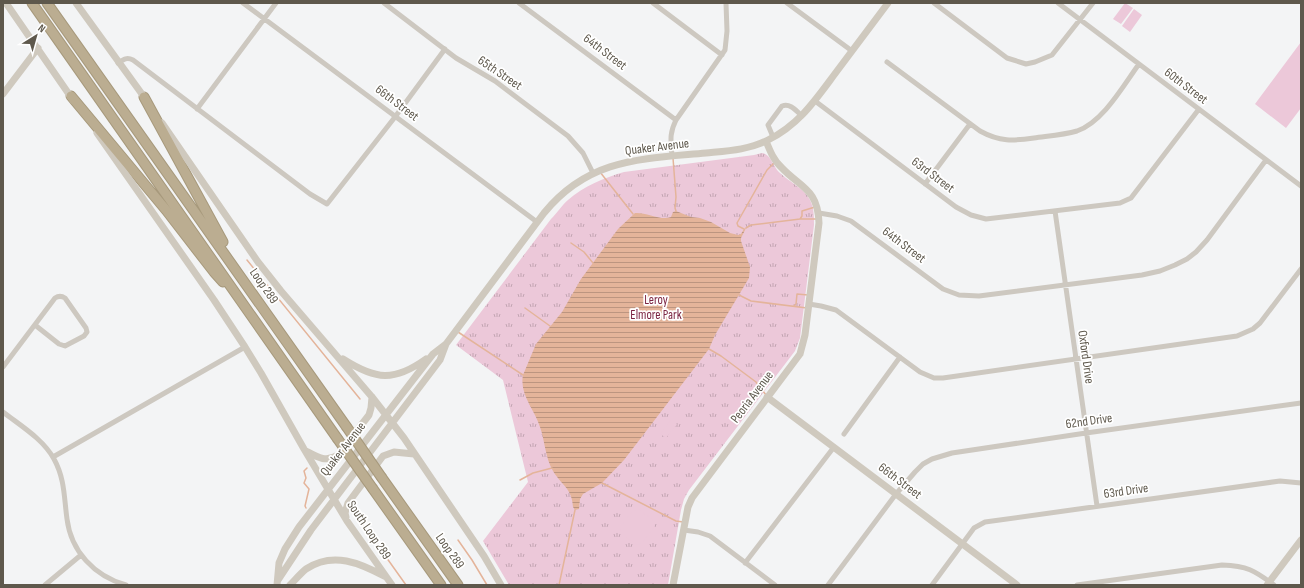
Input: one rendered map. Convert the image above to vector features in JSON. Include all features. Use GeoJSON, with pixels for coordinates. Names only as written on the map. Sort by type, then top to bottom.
{"type":"FeatureCollection","features":[{"type":"Feature","properties":{"kind":"highway","name":"Loop 289"},"geometry":{"type":"LineString","coordinates":[[32,3],[372,489],[441,585]]}},
{"type":"Feature","properties":{"kind":"highway","name":"Loop 289"},"geometry":{"type":"LineString","coordinates":[[47,3],[240,274],[458,585]]}},
{"type":"Feature","properties":{"kind":"highway"},"geometry":{"type":"LineString","coordinates":[[71,96],[166,210],[214,272],[243,303]]}},
{"type":"Feature","properties":{"kind":"highway"},"geometry":{"type":"LineString","coordinates":[[144,97],[240,274]]}},
{"type":"Feature","properties":{"kind":"main road","name":"South Loop 289"},"geometry":{"type":"LineString","coordinates":[[6,3],[214,300],[261,373],[304,450],[347,521],[392,585]]}},
{"type":"Feature","properties":{"kind":"main road"},"geometry":{"type":"LineString","coordinates":[[76,3],[144,97],[258,262],[385,414],[484,556],[501,585]]}},
{"type":"Feature","properties":{"kind":"main road","name":"Quaker Avenue"},"geometry":{"type":"LineString","coordinates":[[278,583],[277,572],[279,563],[285,549],[298,527],[433,354],[446,344],[537,222],[561,194],[580,180],[613,165],[632,160],[742,149],[774,137],[802,116],[815,101],[888,3]]}},
{"type":"Feature","properties":{"kind":"main road"},"geometry":{"type":"LineString","coordinates":[[3,94],[38,48]]}},
{"type":"Feature","properties":{"kind":"main road"},"geometry":{"type":"LineString","coordinates":[[766,141],[776,162],[808,191],[813,198],[819,213]]}},
{"type":"Feature","properties":{"kind":"main road","name":"Peoria Avenue"},"geometry":{"type":"LineString","coordinates":[[674,585],[688,507],[692,498],[800,354],[805,335],[819,213]]}},
{"type":"Feature","properties":{"kind":"main road","name":"Quaker Avenue"},"geometry":{"type":"LineString","coordinates":[[278,583],[299,546],[440,360],[446,344]]}},
{"type":"Feature","properties":{"kind":"main road"},"geometry":{"type":"LineString","coordinates":[[336,355],[372,374],[389,375],[403,373],[412,369],[433,354]]}},
{"type":"Feature","properties":{"kind":"main road"},"geometry":{"type":"LineString","coordinates":[[304,450],[320,458],[328,460],[338,455],[369,415],[372,397]]}},
{"type":"Feature","properties":{"kind":"main road","name":"66th Street"},"geometry":{"type":"LineString","coordinates":[[768,397],[1017,585]]}},
{"type":"Feature","properties":{"kind":"main road"},"geometry":{"type":"LineString","coordinates":[[347,521],[345,513],[348,503],[383,456],[394,452],[414,454]]}},
{"type":"Feature","properties":{"kind":"main road"},"geometry":{"type":"LineString","coordinates":[[1270,584],[1301,540]]}},
{"type":"Feature","properties":{"kind":"main road"},"geometry":{"type":"LineString","coordinates":[[290,585],[305,570],[313,565],[324,561],[336,560],[351,561],[366,566],[388,578]]}},
{"type":"Feature","properties":{"kind":"street","name":"66th Street"},"geometry":{"type":"LineString","coordinates":[[243,3],[537,222]]}},
{"type":"Feature","properties":{"kind":"street"},"geometry":{"type":"LineString","coordinates":[[197,109],[276,3]]}},
{"type":"Feature","properties":{"kind":"street","name":"65th Street"},"geometry":{"type":"LineString","coordinates":[[384,3],[456,58],[495,81],[568,136],[583,153],[593,173]]}},
{"type":"Feature","properties":{"kind":"street","name":"64th Street"},"geometry":{"type":"LineString","coordinates":[[519,3],[676,120]]}},
{"type":"Feature","properties":{"kind":"street"},"geometry":{"type":"LineString","coordinates":[[652,3],[722,55]]}},
{"type":"Feature","properties":{"kind":"street"},"geometry":{"type":"LineString","coordinates":[[672,156],[670,140],[671,130],[676,120],[722,55],[726,42],[726,3]]}},
{"type":"Feature","properties":{"kind":"street"},"geometry":{"type":"LineString","coordinates":[[788,3],[852,52]]}},
{"type":"Feature","properties":{"kind":"street"},"geometry":{"type":"LineString","coordinates":[[934,3],[1007,58],[1026,64],[1052,55],[1093,3]]}},
{"type":"Feature","properties":{"kind":"street","name":"60th Street"},"geometry":{"type":"LineString","coordinates":[[1058,3],[1301,186]]}},
{"type":"Feature","properties":{"kind":"street"},"geometry":{"type":"LineString","coordinates":[[118,62],[129,58],[310,194],[327,204],[395,117],[445,49]]}},
{"type":"Feature","properties":{"kind":"street"},"geometry":{"type":"LineString","coordinates":[[887,62],[970,124],[992,137],[1003,140],[1017,140],[1077,131],[1096,119],[1104,111],[1139,64]]}},
{"type":"Feature","properties":{"kind":"street","name":"63rd Street"},"geometry":{"type":"LineString","coordinates":[[815,101],[963,212],[986,219],[1120,203],[1131,198],[1199,109]]}},
{"type":"Feature","properties":{"kind":"street"},"geometry":{"type":"LineString","coordinates":[[774,137],[768,125],[781,107],[789,105],[802,116]]}},
{"type":"Feature","properties":{"kind":"street"},"geometry":{"type":"LineString","coordinates":[[925,184],[970,124]]}},
{"type":"Feature","properties":{"kind":"street","name":"64th Street"},"geometry":{"type":"LineString","coordinates":[[819,213],[837,216],[851,221],[952,294],[979,296],[1142,275],[1160,271],[1187,259],[1207,240],[1266,160]]}},
{"type":"Feature","properties":{"kind":"street","name":"Oxford Drive"},"geometry":{"type":"LineString","coordinates":[[1055,211],[1097,506]]}},
{"type":"Feature","properties":{"kind":"street"},"geometry":{"type":"LineString","coordinates":[[809,304],[836,310],[920,372],[934,378],[951,377],[1075,358],[1222,339],[1246,333],[1260,324],[1301,269]]}},
{"type":"Feature","properties":{"kind":"street"},"geometry":{"type":"LineString","coordinates":[[1296,276],[1301,280]]}},
{"type":"Feature","properties":{"kind":"street"},"geometry":{"type":"LineString","coordinates":[[3,368],[55,298],[62,297],[68,302],[86,328],[87,332],[84,336],[65,346],[59,344],[35,325]]}},
{"type":"Feature","properties":{"kind":"street"},"geometry":{"type":"LineString","coordinates":[[53,458],[245,347]]}},
{"type":"Feature","properties":{"kind":"street"},"geometry":{"type":"LineString","coordinates":[[844,434],[900,357]]}},
{"type":"Feature","properties":{"kind":"street","name":"62nd Drive"},"geometry":{"type":"LineString","coordinates":[[828,585],[896,494],[923,464],[945,455],[1086,432],[1301,404]]}},
{"type":"Feature","properties":{"kind":"street"},"geometry":{"type":"LineString","coordinates":[[3,412],[35,437],[53,458],[62,478],[66,518],[70,534],[80,555],[98,572],[114,581],[126,585]]}},
{"type":"Feature","properties":{"kind":"street"},"geometry":{"type":"LineString","coordinates":[[745,563],[834,447]]}},
{"type":"Feature","properties":{"kind":"street","name":"63rd Drive"},"geometry":{"type":"LineString","coordinates":[[932,585],[974,528],[985,522],[1280,480],[1301,483]]}},
{"type":"Feature","properties":{"kind":"street"},"geometry":{"type":"LineString","coordinates":[[684,530],[710,536],[775,585]]}},
{"type":"Feature","properties":{"kind":"street"},"geometry":{"type":"LineString","coordinates":[[45,585],[80,555]]}},
{"type":"Feature","properties":{"kind":"street"},"geometry":{"type":"LineString","coordinates":[[1078,585],[1222,565],[1245,567],[1257,573],[1270,584]]}},
{"type":"Feature","properties":{"kind":"green space"},"geometry":{"type":"Polygon","coordinates":[[[1125,3],[1133,8],[1121,24],[1113,19],[1125,3]]]}},
{"type":"Feature","properties":{"kind":"green space"},"geometry":{"type":"Polygon","coordinates":[[[1134,9],[1142,15],[1130,32],[1122,26],[1134,9]]]}},
{"type":"Feature","properties":{"kind":"green space"},"geometry":{"type":"Polygon","coordinates":[[[1301,42],[1301,108],[1286,128],[1255,104],[1301,42]]]}},
{"type":"Feature","properties":{"kind":"green space","name":"Leroy Elmore Park"},"geometry":{"type":"Polygon","coordinates":[[[762,153],[770,158],[780,173],[804,192],[810,200],[813,209],[814,225],[800,338],[795,351],[689,490],[684,499],[668,585],[509,585],[483,541],[528,482],[503,380],[456,345],[551,219],[574,195],[602,180],[624,172],[762,153]]]}},
{"type":"Feature","properties":{"kind":"green space"},"geometry":{"type":"Polygon","coordinates":[[[671,420],[677,424],[666,438],[660,434],[671,420]]]}},
{"type":"Feature","properties":{"kind":"green space"},"geometry":{"type":"Polygon","coordinates":[[[638,509],[654,521],[655,526],[642,543],[637,545],[620,533],[620,530],[626,519],[638,509]]]}},
{"type":"Feature","properties":{"kind":"green space"},"geometry":{"type":"Polygon","coordinates":[[[618,578],[628,585],[608,585],[613,579],[618,578]]]}},
{"type":"Feature","properties":{"kind":"shaded area"},"geometry":{"type":"Polygon","coordinates":[[[676,211],[691,217],[700,218],[711,222],[730,233],[738,235],[741,234],[746,228],[741,241],[750,267],[749,278],[715,335],[709,349],[624,460],[602,483],[583,494],[580,499],[579,509],[575,510],[569,491],[556,476],[550,466],[538,421],[523,389],[523,375],[536,344],[562,312],[581,279],[618,229],[635,213],[667,218],[671,217],[673,212],[676,211]]]}},
{"type":"Feature","properties":{"kind":"waterway"},"geometry":{"type":"LineString","coordinates":[[673,158],[676,211]]}},
{"type":"Feature","properties":{"kind":"waterway"},"geometry":{"type":"LineString","coordinates":[[744,229],[738,226],[737,223],[767,170],[775,162]]}},
{"type":"Feature","properties":{"kind":"waterway"},"geometry":{"type":"LineString","coordinates":[[600,172],[633,214]]}},
{"type":"Feature","properties":{"kind":"waterway"},"geometry":{"type":"LineString","coordinates":[[800,219],[802,216],[802,211],[815,207]]}},
{"type":"Feature","properties":{"kind":"waterway"},"geometry":{"type":"LineString","coordinates":[[746,228],[751,225],[800,219],[817,219]]}},
{"type":"Feature","properties":{"kind":"waterway"},"geometry":{"type":"LineString","coordinates":[[571,243],[584,252],[593,263]]}},
{"type":"Feature","properties":{"kind":"waterway"},"geometry":{"type":"LineString","coordinates":[[247,260],[360,399]]}},
{"type":"Feature","properties":{"kind":"waterway"},"geometry":{"type":"LineString","coordinates":[[794,306],[796,304],[797,294],[808,295]]}},
{"type":"Feature","properties":{"kind":"waterway"},"geometry":{"type":"LineString","coordinates":[[739,295],[751,301],[807,308]]}},
{"type":"Feature","properties":{"kind":"waterway"},"geometry":{"type":"LineString","coordinates":[[525,308],[550,326]]}},
{"type":"Feature","properties":{"kind":"waterway"},"geometry":{"type":"LineString","coordinates":[[458,332],[523,375]]}},
{"type":"Feature","properties":{"kind":"waterway"},"geometry":{"type":"LineString","coordinates":[[709,349],[756,382],[766,395]]}},
{"type":"Feature","properties":{"kind":"waterway"},"geometry":{"type":"LineString","coordinates":[[306,508],[305,506],[309,489],[304,483],[306,478],[304,471],[307,468]]}},
{"type":"Feature","properties":{"kind":"waterway"},"geometry":{"type":"LineString","coordinates":[[520,480],[533,473],[552,468]]}},
{"type":"Feature","properties":{"kind":"waterway"},"geometry":{"type":"LineString","coordinates":[[602,483],[676,521],[683,522]]}},
{"type":"Feature","properties":{"kind":"waterway"},"geometry":{"type":"LineString","coordinates":[[559,585],[575,510]]}},
{"type":"Feature","properties":{"kind":"waterway"},"geometry":{"type":"LineString","coordinates":[[359,519],[406,585]]}},
{"type":"Feature","properties":{"kind":"waterway"},"geometry":{"type":"LineString","coordinates":[[458,540],[487,585]]}}]}
